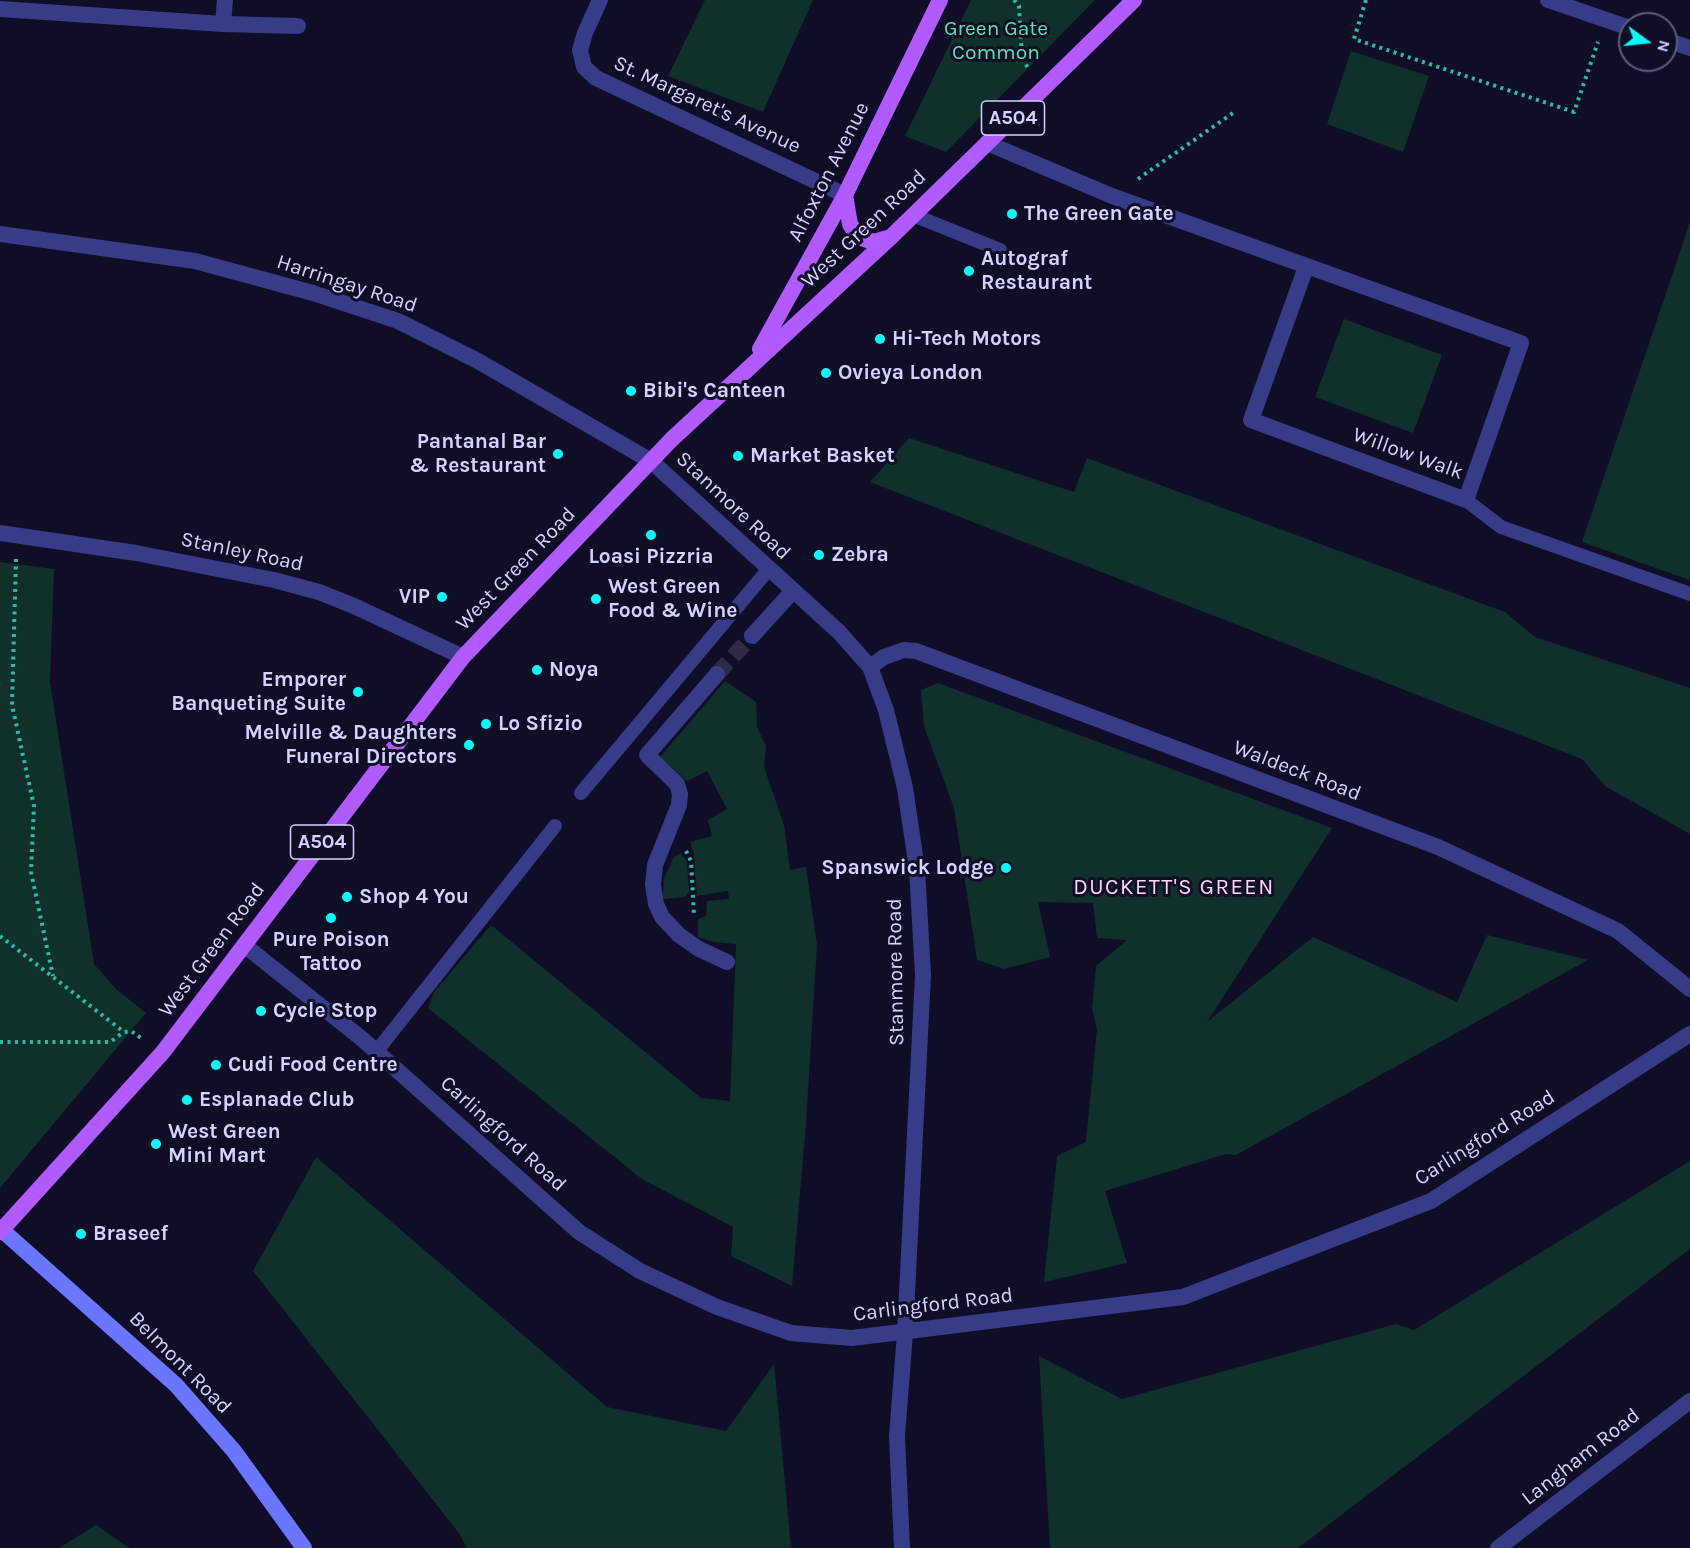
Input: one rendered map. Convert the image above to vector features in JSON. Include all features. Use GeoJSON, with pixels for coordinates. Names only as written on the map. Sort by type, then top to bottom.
{"type":"FeatureCollection","features":[{"type":"Feature","properties":{"kind":"main road","name":"Alfoxton Avenue"},"geometry":{"type":"LineString","coordinates":[[753,362],[845,195],[940,0]]}},
{"type":"Feature","properties":{"kind":"main road","name":"West Green Road"},"geometry":{"type":"LineString","coordinates":[[1,1231],[163,1052],[462,657],[651,460],[753,362],[913,216],[1134,0]]}},
{"type":"Feature","properties":{"kind":"main road"},"geometry":{"type":"LineString","coordinates":[[845,195],[850,224],[858,237],[874,242],[892,236]]}},
{"type":"Feature","properties":{"kind":"main road","name":"Belmont Road"},"geometry":{"type":"LineString","coordinates":[[1,1231],[176,1385],[234,1451],[304,1548]]}},
{"type":"Feature","properties":{"kind":"street"},"geometry":{"type":"LineString","coordinates":[[223,24],[225,0]]}},
{"type":"Feature","properties":{"kind":"street","name":"St. Margaret's Avenue"},"geometry":{"type":"LineString","coordinates":[[600,0],[580,50],[584,67],[596,78],[845,195]]}},
{"type":"Feature","properties":{"kind":"street"},"geometry":{"type":"LineString","coordinates":[[1548,0],[1618,24]]}},
{"type":"Feature","properties":{"kind":"street"},"geometry":{"type":"LineString","coordinates":[[0,9],[46,6],[223,24],[298,26]]}},
{"type":"Feature","properties":{"kind":"street","name":"Willow Walk"},"geometry":{"type":"LineString","coordinates":[[987,143],[1112,196],[1521,343],[1466,500],[1251,420],[1306,267]]}},
{"type":"Feature","properties":{"kind":"street","name":"Harringay Road"},"geometry":{"type":"LineString","coordinates":[[0,234],[195,261],[312,293],[398,321],[478,361],[651,460]]}},
{"type":"Feature","properties":{"kind":"street","name":"Stanmore Road"},"geometry":{"type":"LineString","coordinates":[[651,460],[792,592],[839,632],[870,667],[886,710],[905,788],[917,869],[923,975],[905,1333],[897,1436],[902,1548]]}},
{"type":"Feature","properties":{"kind":"street","name":"Stanley Road"},"geometry":{"type":"LineString","coordinates":[[0,533],[136,553],[273,580],[319,592],[462,657]]}},
{"type":"Feature","properties":{"kind":"street"},"geometry":{"type":"LineString","coordinates":[[752,636],[792,592]]}},
{"type":"Feature","properties":{"kind":"street","name":"Waldeck Road"},"geometry":{"type":"LineString","coordinates":[[870,667],[884,657],[904,650],[916,651],[1438,847],[1618,931],[1690,989]]}},
{"type":"Feature","properties":{"kind":"street"},"geometry":{"type":"LineString","coordinates":[[717,674],[647,755],[677,784],[680,794],[672,825],[655,865],[655,898],[662,917],[670,927],[693,946],[727,962]]}},
{"type":"Feature","properties":{"kind":"street","name":"Carlingford Road"},"geometry":{"type":"LineString","coordinates":[[244,945],[376,1052],[579,1232],[640,1271],[717,1307],[791,1333],[852,1338],[1183,1297],[1431,1201],[1690,1034]]}},
{"type":"Feature","properties":{"kind":"street","name":"Langham Road"},"geometry":{"type":"LineString","coordinates":[[1498,1548],[1690,1401]]}},
{"type":"Feature","properties":{"kind":"lane"},"geometry":{"type":"LineString","coordinates":[[913,216],[1000,250]]}},
{"type":"Feature","properties":{"kind":"lane"},"geometry":{"type":"LineString","coordinates":[[1466,500],[1501,527],[1690,594]]}},
{"type":"Feature","properties":{"kind":"lane"},"geometry":{"type":"LineString","coordinates":[[581,793],[768,570]]}},
{"type":"Feature","properties":{"kind":"lane"},"geometry":{"type":"LineString","coordinates":[[376,1052],[555,826]]}},
{"type":"Feature","properties":{"kind":"path"},"geometry":{"type":"LineString","coordinates":[[1014,0],[1019,6],[1022,58],[1041,90]]}},
{"type":"Feature","properties":{"kind":"path"},"geometry":{"type":"LineString","coordinates":[[1366,0],[1354,39],[1574,112],[1606,20]]}},
{"type":"Feature","properties":{"kind":"path"},"geometry":{"type":"LineString","coordinates":[[1112,196],[1233,113]]}},
{"type":"Feature","properties":{"kind":"path"},"geometry":{"type":"LineString","coordinates":[[16,564],[12,705],[34,806],[31,872],[53,976]]}},
{"type":"Feature","properties":{"kind":"path"},"geometry":{"type":"LineString","coordinates":[[672,825],[691,861],[693,946]]}},
{"type":"Feature","properties":{"kind":"path"},"geometry":{"type":"LineString","coordinates":[[0,936],[124,1032]]}},
{"type":"Feature","properties":{"kind":"path"},"geometry":{"type":"LineString","coordinates":[[0,1042],[110,1042],[124,1032],[131,1031]]}},
{"type":"Feature","properties":{"kind":"green space"},"geometry":{"type":"Polygon","coordinates":[[[705,0],[813,0],[763,112],[668,76],[705,0]]]}},
{"type":"Feature","properties":{"kind":"green space","name":"Green Gate Common"},"geometry":{"type":"Polygon","coordinates":[[[971,0],[1095,0],[946,152],[905,136],[971,0]]]}},
{"type":"Feature","properties":{"kind":"green space"},"geometry":{"type":"Polygon","coordinates":[[[1351,51],[1429,76],[1403,152],[1327,124],[1351,51]]]}},
{"type":"Feature","properties":{"kind":"green space"},"geometry":{"type":"Polygon","coordinates":[[[1690,222],[1690,580],[1582,542],[1690,222]]]}},
{"type":"Feature","properties":{"kind":"green space"},"geometry":{"type":"Polygon","coordinates":[[[1344,319],[1442,355],[1413,433],[1315,397],[1344,319]]]}},
{"type":"Feature","properties":{"kind":"green space"},"geometry":{"type":"Polygon","coordinates":[[[909,438],[1074,492],[1087,458],[1505,612],[1535,637],[1690,688],[1690,834],[1605,786],[1582,759],[870,482],[909,438]]]}},
{"type":"Feature","properties":{"kind":"green space"},"geometry":{"type":"Polygon","coordinates":[[[0,562],[54,569],[50,682],[94,964],[117,990],[146,1013],[0,1188],[0,562]]]}},
{"type":"Feature","properties":{"kind":"green space"},"geometry":{"type":"Polygon","coordinates":[[[725,681],[756,702],[757,727],[766,746],[764,767],[784,825],[790,870],[806,867],[817,945],[806,1123],[792,1286],[731,1256],[733,1227],[642,1179],[428,1008],[434,992],[491,925],[701,1098],[730,1101],[736,944],[713,942],[698,937],[698,919],[706,916],[707,901],[729,899],[728,891],[697,896],[694,855],[690,842],[712,836],[708,820],[727,809],[707,771],[687,781],[660,757],[725,681]]]}},
{"type":"Feature","properties":{"kind":"green space"},"geometry":{"type":"Polygon","coordinates":[[[938,683],[1332,828],[1207,1022],[1313,937],[1457,1002],[1487,935],[1588,960],[1236,1155],[1226,1154],[1105,1191],[1127,1263],[1044,1282],[1057,1156],[1086,1142],[1097,1029],[1092,1009],[1096,966],[1127,940],[1097,938],[1093,903],[1038,902],[1050,957],[1004,969],[977,960],[954,808],[924,726],[921,690],[938,683]]]}},
{"type":"Feature","properties":{"kind":"green space"},"geometry":{"type":"Polygon","coordinates":[[[681,853],[687,862],[689,892],[685,897],[663,899],[664,878],[674,857],[681,853]]]}},
{"type":"Feature","properties":{"kind":"green space"},"geometry":{"type":"Polygon","coordinates":[[[316,1157],[607,1407],[726,1431],[774,1364],[791,1548],[467,1548],[458,1532],[253,1271],[316,1157]]]}},
{"type":"Feature","properties":{"kind":"green space"},"geometry":{"type":"Polygon","coordinates":[[[1690,1161],[1690,1249],[1298,1548],[1050,1548],[1039,1356],[1122,1399],[1396,1324],[1414,1330],[1690,1161]]]}},
{"type":"Feature","properties":{"kind":"green space"},"geometry":{"type":"Polygon","coordinates":[[[96,1525],[129,1548],[59,1548],[96,1525]]]}},
{"type":"Feature","properties":{"kind":"tunnel"},"geometry":{"type":"LineString","coordinates":[[717,674],[752,636]]}},
{"type":"Feature","properties":{"kind":"place","name":"The Green Gate"},"geometry":{"type":"Point","coordinates":[1012,214]}},
{"type":"Feature","properties":{"kind":"place","name":"Autograf Restaurant"},"geometry":{"type":"Point","coordinates":[969,271]}},
{"type":"Feature","properties":{"kind":"place","name":"Hi-Tech Motors"},"geometry":{"type":"Point","coordinates":[880,339]}},
{"type":"Feature","properties":{"kind":"place","name":"Ovieya London"},"geometry":{"type":"Point","coordinates":[826,373]}},
{"type":"Feature","properties":{"kind":"place","name":"Bibi's Canteen"},"geometry":{"type":"Point","coordinates":[631,391]}},
{"type":"Feature","properties":{"kind":"place","name":"Pantanal Bar & Restaurant"},"geometry":{"type":"Point","coordinates":[558,454]}},
{"type":"Feature","properties":{"kind":"place","name":"Market Basket"},"geometry":{"type":"Point","coordinates":[738,456]}},
{"type":"Feature","properties":{"kind":"place","name":"Loasi Pizzria"},"geometry":{"type":"Point","coordinates":[651,535]}},
{"type":"Feature","properties":{"kind":"place","name":"Zebra"},"geometry":{"type":"Point","coordinates":[819,555]}},
{"type":"Feature","properties":{"kind":"place","name":"VIP"},"geometry":{"type":"Point","coordinates":[442,597]}},
{"type":"Feature","properties":{"kind":"place","name":"West Green Food & Wine"},"geometry":{"type":"Point","coordinates":[596,599]}},
{"type":"Feature","properties":{"kind":"place","name":"Noya"},"geometry":{"type":"Point","coordinates":[537,670]}},
{"type":"Feature","properties":{"kind":"place","name":"Emporer Banqueting Suite"},"geometry":{"type":"Point","coordinates":[358,692]}},
{"type":"Feature","properties":{"kind":"place","name":"Lo Sfizio"},"geometry":{"type":"Point","coordinates":[486,724]}},
{"type":"Feature","properties":{"kind":"place","name":"Melville & Daughters Funeral Directors"},"geometry":{"type":"Point","coordinates":[469,745]}},
{"type":"Feature","properties":{"kind":"place","name":"Spanswick Lodge"},"geometry":{"type":"Point","coordinates":[1006,868]}},
{"type":"Feature","properties":{"kind":"place","name":"Shop 4 You"},"geometry":{"type":"Point","coordinates":[347,897]}},
{"type":"Feature","properties":{"kind":"place","name":"Pure Poison Tattoo"},"geometry":{"type":"Point","coordinates":[331,918]}},
{"type":"Feature","properties":{"kind":"place","name":"Cycle Stop"},"geometry":{"type":"Point","coordinates":[261,1011]}},
{"type":"Feature","properties":{"kind":"place","name":"Cudi Food Centre"},"geometry":{"type":"Point","coordinates":[216,1065]}},
{"type":"Feature","properties":{"kind":"place","name":"Esplanade Club"},"geometry":{"type":"Point","coordinates":[187,1100]}},
{"type":"Feature","properties":{"kind":"place","name":"West Green Mini Mart"},"geometry":{"type":"Point","coordinates":[156,1144]}},
{"type":"Feature","properties":{"kind":"place","name":"Braseef"},"geometry":{"type":"Point","coordinates":[81,1234]}},
{"type":"Feature","properties":{"kind":"district","name":"DUCKETT'S GREEN"},"geometry":{"type":"Point","coordinates":[1174,888]}}]}
